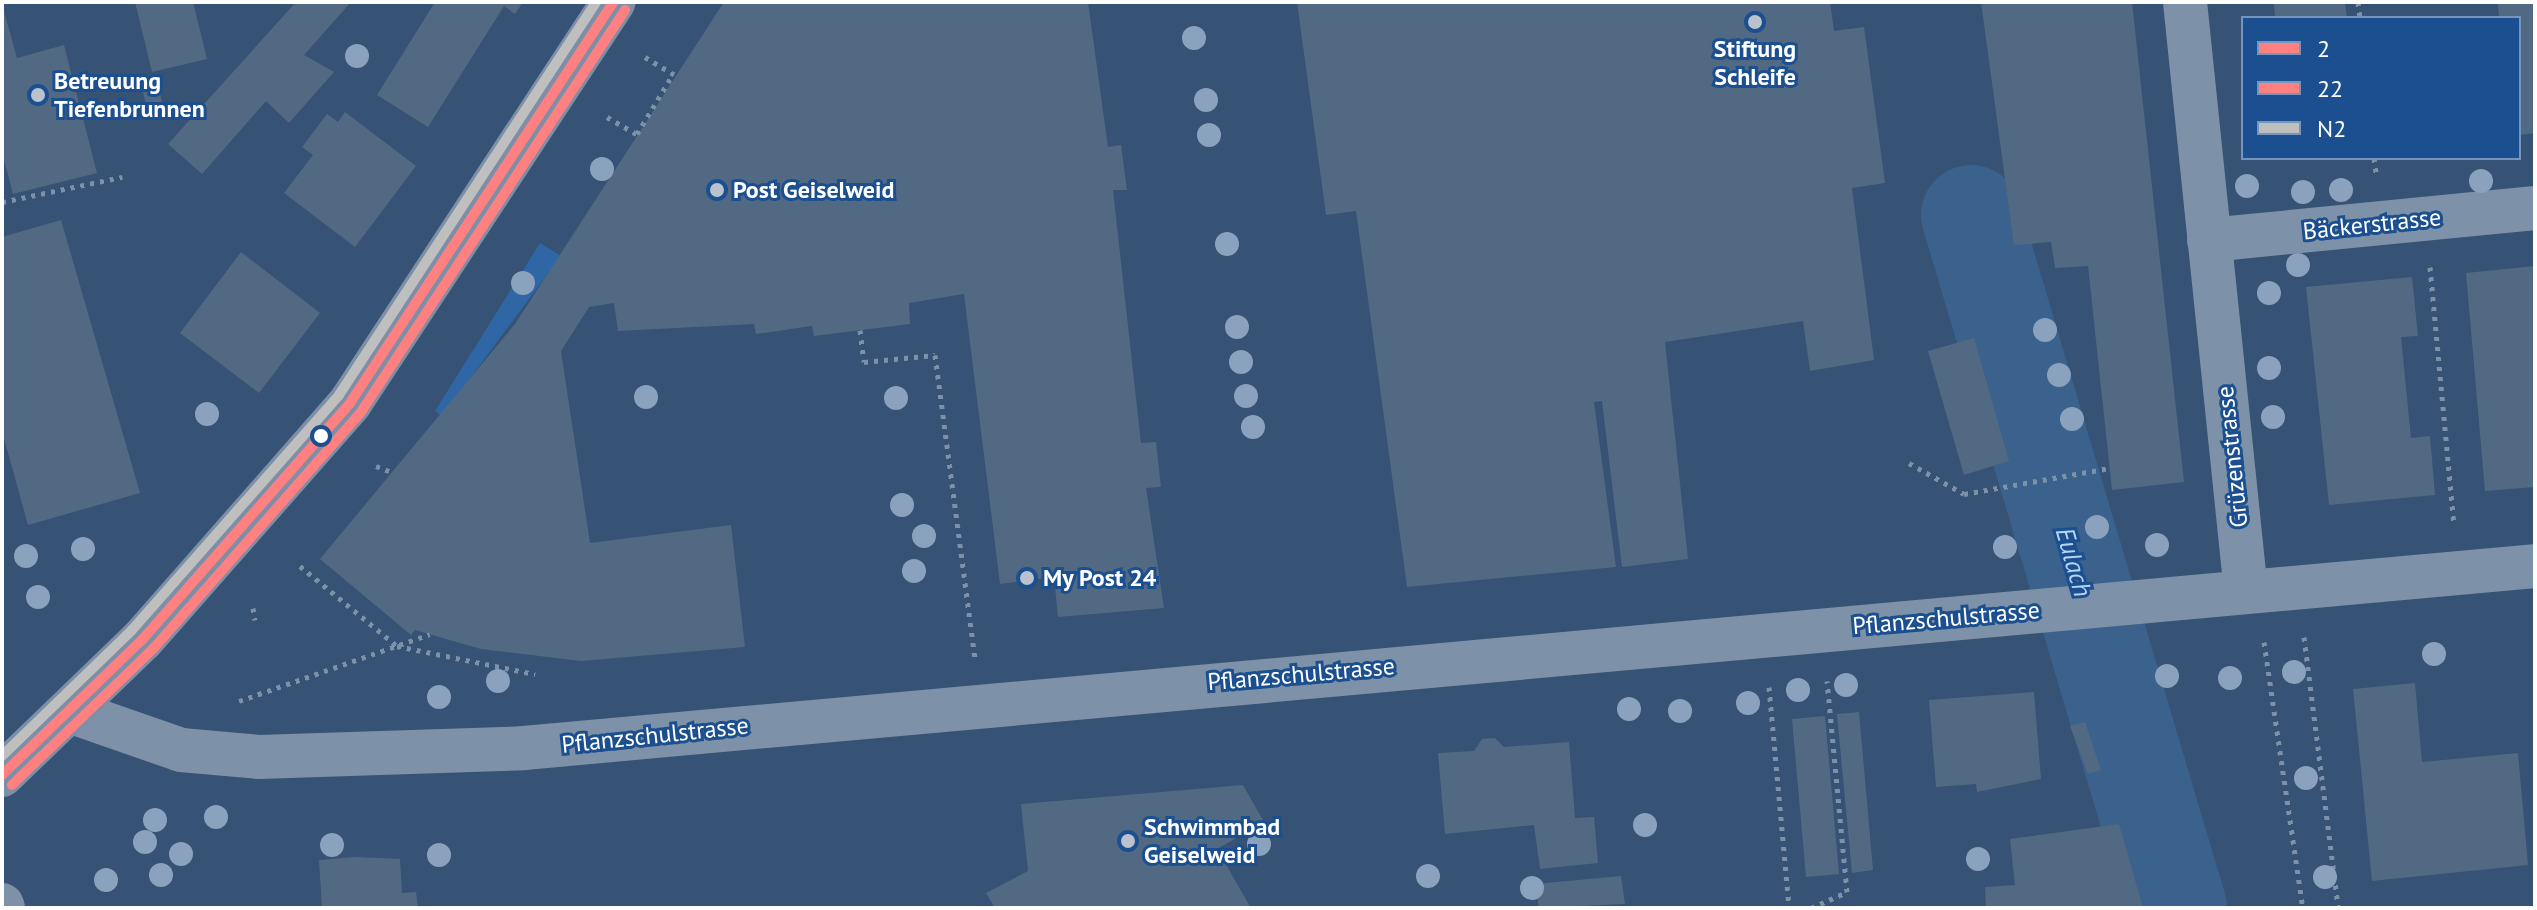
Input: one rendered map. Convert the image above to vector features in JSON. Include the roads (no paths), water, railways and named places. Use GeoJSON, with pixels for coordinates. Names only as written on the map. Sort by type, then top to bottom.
{"type":"FeatureCollection","features":[{"type":"Feature","properties":{"kind":"main road"},"geometry":{"type":"LineString","coordinates":[[2,775],[72,712],[350,403],[474,225],[613,2]]}},
{"type":"Feature","properties":{"kind":"street","name":"Grüzenstrasse"},"geometry":{"type":"LineString","coordinates":[[2185,2],[2246,592]]}},
{"type":"Feature","properties":{"kind":"street","name":"Bäckerstrasse"},"geometry":{"type":"LineString","coordinates":[[2209,240],[2535,208]]}},
{"type":"Feature","properties":{"kind":"street","name":"Pflanzschulstrasse"},"geometry":{"type":"LineString","coordinates":[[72,712],[181,750],[332,757],[524,748],[2535,566]]}},
{"type":"Feature","properties":{"kind":"waterway","name":"Eulach"},"geometry":{"type":"LineString","coordinates":[[1971,215],[2177,908]]}},
{"type":"Feature","properties":{"kind":"place","name":"Stiftung Schleife"},"geometry":{"type":"Point","coordinates":[1755,22]}},
{"type":"Feature","properties":{"kind":"place","name":"Betreuung Tiefenbrunnen"},"geometry":{"type":"Point","coordinates":[38,95]}},
{"type":"Feature","properties":{"kind":"place","name":"Post Geiselweid"},"geometry":{"type":"Point","coordinates":[717,190]}},
{"type":"Feature","properties":{"kind":"place","name":"My Post 24"},"geometry":{"type":"Point","coordinates":[1027,578]}},
{"type":"Feature","properties":{"kind":"place","name":"Schwimmbad Geiselweid"},"geometry":{"type":"Point","coordinates":[1128,841]}}]}
